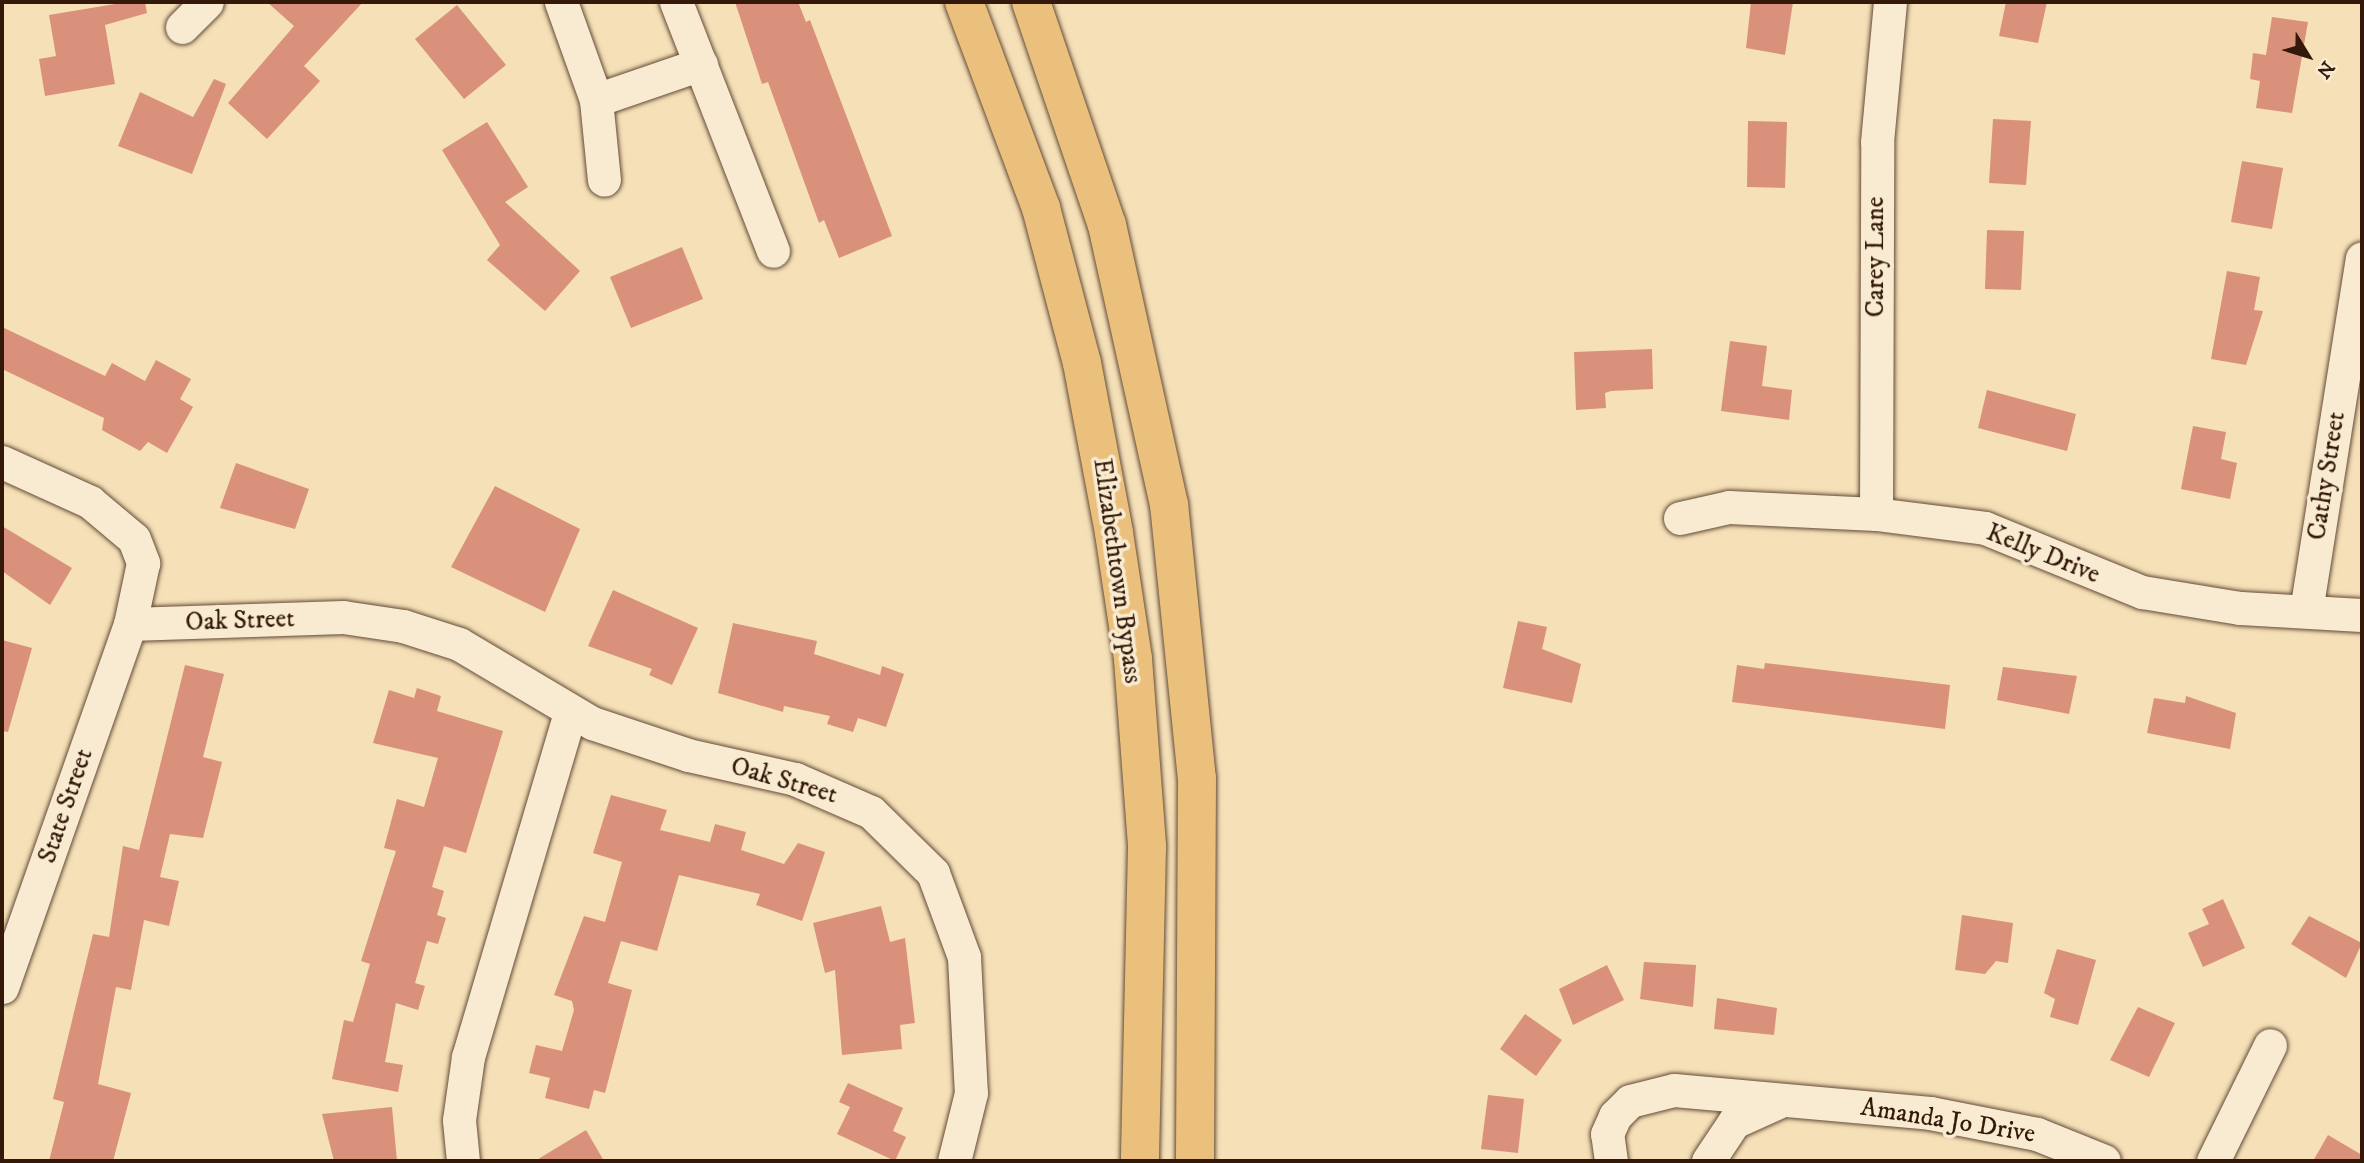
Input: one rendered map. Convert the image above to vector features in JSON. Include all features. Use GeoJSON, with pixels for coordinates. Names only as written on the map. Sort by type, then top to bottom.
{"type":"FeatureCollection","features":[{"type":"Feature","properties":{"kind":"highway","name":"Elizabethtown Bypass"},"geometry":{"type":"LineString","coordinates":[[964,2],[1041,208],[1082,363],[1114,533],[1133,659],[1147,847],[1140,1161]]}},
{"type":"Feature","properties":{"kind":"highway"},"geometry":{"type":"LineString","coordinates":[[1031,2],[1132,318],[1182,596],[1199,869],[1195,1161]]}},
{"type":"Feature","properties":{"kind":"highway"},"geometry":{"type":"LineString","coordinates":[[1037,2],[1046,43]]}},
{"type":"Feature","properties":{"kind":"street"},"geometry":{"type":"LineString","coordinates":[[182,27],[207,2]]}},
{"type":"Feature","properties":{"kind":"street"},"geometry":{"type":"LineString","coordinates":[[561,2],[596,100],[604,180]]}},
{"type":"Feature","properties":{"kind":"street"},"geometry":{"type":"LineString","coordinates":[[676,2],[774,251]]}},
{"type":"Feature","properties":{"kind":"street","name":"Carey Lane"},"geometry":{"type":"LineString","coordinates":[[1876,514],[1877,142],[1890,2]]}},
{"type":"Feature","properties":{"kind":"street"},"geometry":{"type":"LineString","coordinates":[[596,100],[701,64]]}},
{"type":"Feature","properties":{"kind":"street","name":"Cathy Street"},"geometry":{"type":"LineString","coordinates":[[2306,611],[2362,258]]}},
{"type":"Feature","properties":{"kind":"street"},"geometry":{"type":"LineString","coordinates":[[2,462],[90,502],[134,539],[143,563],[130,624]]}},
{"type":"Feature","properties":{"kind":"street","name":"Kelly Drive"},"geometry":{"type":"LineString","coordinates":[[1680,518],[1729,507],[1876,514],[1985,528],[2142,592],[2240,608],[2362,615]]}},
{"type":"Feature","properties":{"kind":"street","name":"Oak Street"},"geometry":{"type":"LineString","coordinates":[[130,624],[343,617],[403,626],[459,644],[570,713],[637,741],[821,787],[871,812],[915,848],[947,900],[968,986],[971,1093],[954,1161]]}},
{"type":"Feature","properties":{"kind":"street","name":"State Street"},"geometry":{"type":"LineString","coordinates":[[2,987],[130,624]]}},
{"type":"Feature","properties":{"kind":"street"},"geometry":{"type":"LineString","coordinates":[[463,1161],[459,1120],[468,1057],[570,713]]}},
{"type":"Feature","properties":{"kind":"street"},"geometry":{"type":"LineString","coordinates":[[2213,1161],[2270,1045]]}},
{"type":"Feature","properties":{"kind":"street","name":"Amanda Jo Drive"},"geometry":{"type":"LineString","coordinates":[[1611,1161],[1608,1134],[1615,1115],[1651,1093],[1787,1100],[2003,1125],[2104,1161]]}},
{"type":"Feature","properties":{"kind":"street","name":"Amanda Jo Drive"},"geometry":{"type":"LineString","coordinates":[[1708,1161],[1748,1111],[1787,1100]]}},
{"type":"Feature","properties":{"kind":"building"},"geometry":{"type":"Polygon","coordinates":[[[127,2],[145,2],[147,13],[105,25],[115,84],[45,96],[39,59],[56,56],[49,15],[127,2]]]}},
{"type":"Feature","properties":{"kind":"building"},"geometry":{"type":"Polygon","coordinates":[[[267,2],[363,2],[304,66],[320,81],[267,139],[228,103],[294,26],[267,2]]]}},
{"type":"Feature","properties":{"kind":"building"},"geometry":{"type":"Polygon","coordinates":[[[735,2],[798,2],[806,22],[810,20],[892,236],[839,258],[824,220],[819,223],[768,82],[762,84],[735,2]]]}},
{"type":"Feature","properties":{"kind":"building"},"geometry":{"type":"Polygon","coordinates":[[[1751,2],[1793,2],[1785,55],[1746,48],[1751,2]]]}},
{"type":"Feature","properties":{"kind":"building"},"geometry":{"type":"Polygon","coordinates":[[[2006,2],[2047,2],[2038,43],[1999,36],[2006,2]]]}},
{"type":"Feature","properties":{"kind":"building"},"geometry":{"type":"Polygon","coordinates":[[[457,5],[506,65],[464,99],[415,39],[457,5]]]}},
{"type":"Feature","properties":{"kind":"building"},"geometry":{"type":"Polygon","coordinates":[[[2272,17],[2308,22],[2292,113],[2256,108],[2260,81],[2250,79],[2253,53],[2266,55],[2272,17]]]}},
{"type":"Feature","properties":{"kind":"building"},"geometry":{"type":"Polygon","coordinates":[[[214,79],[226,84],[192,174],[118,146],[140,92],[193,117],[214,79]]]}},
{"type":"Feature","properties":{"kind":"building"},"geometry":{"type":"Polygon","coordinates":[[[1993,119],[2031,121],[2026,185],[1989,183],[1993,119]]]}},
{"type":"Feature","properties":{"kind":"building"},"geometry":{"type":"Polygon","coordinates":[[[1748,121],[1787,122],[1785,188],[1747,187],[1748,121]]]}},
{"type":"Feature","properties":{"kind":"building"},"geometry":{"type":"Polygon","coordinates":[[[487,122],[528,187],[505,202],[580,271],[545,311],[487,260],[500,245],[442,150],[487,122]]]}},
{"type":"Feature","properties":{"kind":"building"},"geometry":{"type":"Polygon","coordinates":[[[2242,161],[2283,168],[2272,229],[2231,222],[2242,161]]]}},
{"type":"Feature","properties":{"kind":"building"},"geometry":{"type":"Polygon","coordinates":[[[1987,230],[2024,231],[2021,290],[1985,289],[1987,230]]]}},
{"type":"Feature","properties":{"kind":"building"},"geometry":{"type":"Polygon","coordinates":[[[682,247],[703,299],[631,328],[610,277],[682,247]]]}},
{"type":"Feature","properties":{"kind":"building"},"geometry":{"type":"Polygon","coordinates":[[[2227,271],[2260,277],[2254,310],[2263,311],[2246,365],[2211,359],[2227,271]]]}},
{"type":"Feature","properties":{"kind":"building"},"geometry":{"type":"Polygon","coordinates":[[[2,327],[105,376],[112,363],[145,381],[156,360],[191,379],[180,399],[193,407],[167,453],[148,442],[140,451],[102,430],[104,418],[2,369],[2,327]]]}},
{"type":"Feature","properties":{"kind":"building"},"geometry":{"type":"Polygon","coordinates":[[[1730,341],[1767,346],[1762,386],[1792,390],[1789,420],[1721,411],[1730,341]]]}},
{"type":"Feature","properties":{"kind":"building"},"geometry":{"type":"Polygon","coordinates":[[[1652,349],[1653,389],[1611,391],[1605,393],[1606,408],[1576,410],[1574,352],[1652,349]]]}},
{"type":"Feature","properties":{"kind":"building"},"geometry":{"type":"Polygon","coordinates":[[[1987,390],[2076,414],[2067,451],[1978,428],[1987,390]]]}},
{"type":"Feature","properties":{"kind":"building"},"geometry":{"type":"Polygon","coordinates":[[[2193,426],[2226,432],[2221,459],[2237,463],[2230,499],[2181,489],[2193,426]]]}},
{"type":"Feature","properties":{"kind":"building"},"geometry":{"type":"Polygon","coordinates":[[[236,463],[309,489],[295,529],[220,508],[236,463]]]}},
{"type":"Feature","properties":{"kind":"building"},"geometry":{"type":"Polygon","coordinates":[[[495,486],[580,529],[545,612],[451,567],[495,486]]]}},
{"type":"Feature","properties":{"kind":"building"},"geometry":{"type":"Polygon","coordinates":[[[2,526],[72,568],[50,605],[2,571],[2,526]]]}},
{"type":"Feature","properties":{"kind":"building"},"geometry":{"type":"Polygon","coordinates":[[[613,590],[698,628],[672,685],[649,675],[652,669],[588,646],[613,590]]]}},
{"type":"Feature","properties":{"kind":"building"},"geometry":{"type":"Polygon","coordinates":[[[1518,621],[1547,627],[1542,649],[1581,664],[1572,703],[1503,688],[1518,621]]]}},
{"type":"Feature","properties":{"kind":"building"},"geometry":{"type":"Polygon","coordinates":[[[733,623],[817,641],[814,654],[880,675],[882,666],[904,674],[886,727],[858,718],[853,732],[827,724],[830,716],[784,706],[783,712],[718,693],[733,623]]]}},
{"type":"Feature","properties":{"kind":"building"},"geometry":{"type":"Polygon","coordinates":[[[2,640],[32,648],[8,732],[2,731],[2,640]]]}},
{"type":"Feature","properties":{"kind":"building"},"geometry":{"type":"Polygon","coordinates":[[[1765,663],[1950,685],[1945,729],[1732,702],[1737,665],[1764,669],[1765,663]]]}},
{"type":"Feature","properties":{"kind":"building"},"geometry":{"type":"Polygon","coordinates":[[[185,665],[224,674],[203,757],[222,762],[203,838],[170,834],[160,877],[179,881],[169,926],[144,920],[131,990],[116,987],[98,1084],[131,1093],[113,1161],[49,1161],[64,1102],[53,1099],[93,934],[109,937],[123,846],[139,850],[185,665]]]}},
{"type":"Feature","properties":{"kind":"building"},"geometry":{"type":"Polygon","coordinates":[[[2003,667],[2077,676],[2069,714],[1997,700],[2003,667]]]}},
{"type":"Feature","properties":{"kind":"building"},"geometry":{"type":"Polygon","coordinates":[[[417,688],[441,696],[437,711],[503,731],[466,853],[444,846],[432,887],[444,891],[437,915],[446,918],[438,944],[427,941],[415,983],[425,986],[418,1010],[396,1003],[385,1062],[403,1065],[398,1092],[332,1079],[344,1020],[353,1022],[370,964],[361,961],[396,851],[384,848],[397,799],[424,807],[438,758],[373,743],[389,690],[414,698],[417,688]]]}},
{"type":"Feature","properties":{"kind":"building"},"geometry":{"type":"Polygon","coordinates":[[[2186,696],[2236,713],[2230,749],[2147,733],[2154,698],[2185,703],[2186,696]]]}},
{"type":"Feature","properties":{"kind":"building"},"geometry":{"type":"Polygon","coordinates":[[[611,795],[667,810],[660,830],[710,842],[715,824],[746,832],[741,850],[784,864],[798,843],[825,852],[802,921],[756,905],[760,894],[679,875],[657,951],[621,941],[608,983],[632,990],[605,1093],[594,1090],[589,1109],[545,1098],[550,1078],[529,1073],[536,1045],[562,1051],[574,1010],[572,1001],[554,995],[584,916],[605,922],[622,862],[593,853],[611,795]]]}},
{"type":"Feature","properties":{"kind":"building"},"geometry":{"type":"Polygon","coordinates":[[[2223,899],[2245,948],[2203,967],[2188,933],[2209,924],[2202,909],[2223,899]]]}},
{"type":"Feature","properties":{"kind":"building"},"geometry":{"type":"Polygon","coordinates":[[[881,906],[890,942],[905,938],[915,1023],[900,1025],[902,1049],[842,1055],[835,970],[825,973],[813,923],[881,906]]]}},
{"type":"Feature","properties":{"kind":"building"},"geometry":{"type":"Polygon","coordinates":[[[1962,915],[2013,923],[2008,963],[1996,961],[1985,974],[1955,970],[1962,915]]]}},
{"type":"Feature","properties":{"kind":"building"},"geometry":{"type":"Polygon","coordinates":[[[2309,916],[2362,943],[2346,978],[2291,944],[2309,916]]]}},
{"type":"Feature","properties":{"kind":"building"},"geometry":{"type":"Polygon","coordinates":[[[2057,949],[2096,960],[2078,1025],[2050,1017],[2055,999],[2044,993],[2057,949]]]}},
{"type":"Feature","properties":{"kind":"building"},"geometry":{"type":"Polygon","coordinates":[[[1644,962],[1696,965],[1693,1007],[1640,999],[1644,962]]]}},
{"type":"Feature","properties":{"kind":"building"},"geometry":{"type":"Polygon","coordinates":[[[1607,965],[1624,1000],[1573,1025],[1559,989],[1607,965]]]}},
{"type":"Feature","properties":{"kind":"building"},"geometry":{"type":"Polygon","coordinates":[[[1717,998],[1777,1008],[1774,1035],[1714,1029],[1717,998]]]}},
{"type":"Feature","properties":{"kind":"building"},"geometry":{"type":"Polygon","coordinates":[[[2138,1007],[2175,1023],[2149,1077],[2110,1060],[2138,1007]]]}},
{"type":"Feature","properties":{"kind":"building"},"geometry":{"type":"Polygon","coordinates":[[[1525,1014],[1562,1040],[1536,1076],[1500,1049],[1525,1014]]]}},
{"type":"Feature","properties":{"kind":"building"},"geometry":{"type":"Polygon","coordinates":[[[848,1083],[903,1108],[893,1131],[906,1137],[895,1161],[837,1134],[850,1107],[839,1102],[848,1083]]]}},
{"type":"Feature","properties":{"kind":"building"},"geometry":{"type":"Polygon","coordinates":[[[1488,1095],[1524,1099],[1518,1153],[1481,1149],[1488,1095]]]}},
{"type":"Feature","properties":{"kind":"building"},"geometry":{"type":"Polygon","coordinates":[[[392,1107],[397,1161],[334,1161],[322,1114],[392,1107]]]}},
{"type":"Feature","properties":{"kind":"building"},"geometry":{"type":"Polygon","coordinates":[[[586,1130],[604,1161],[535,1161],[586,1130]]]}},
{"type":"Feature","properties":{"kind":"building"},"geometry":{"type":"Polygon","coordinates":[[[2328,1135],[2362,1155],[2362,1161],[2313,1161],[2328,1135]]]}}]}
